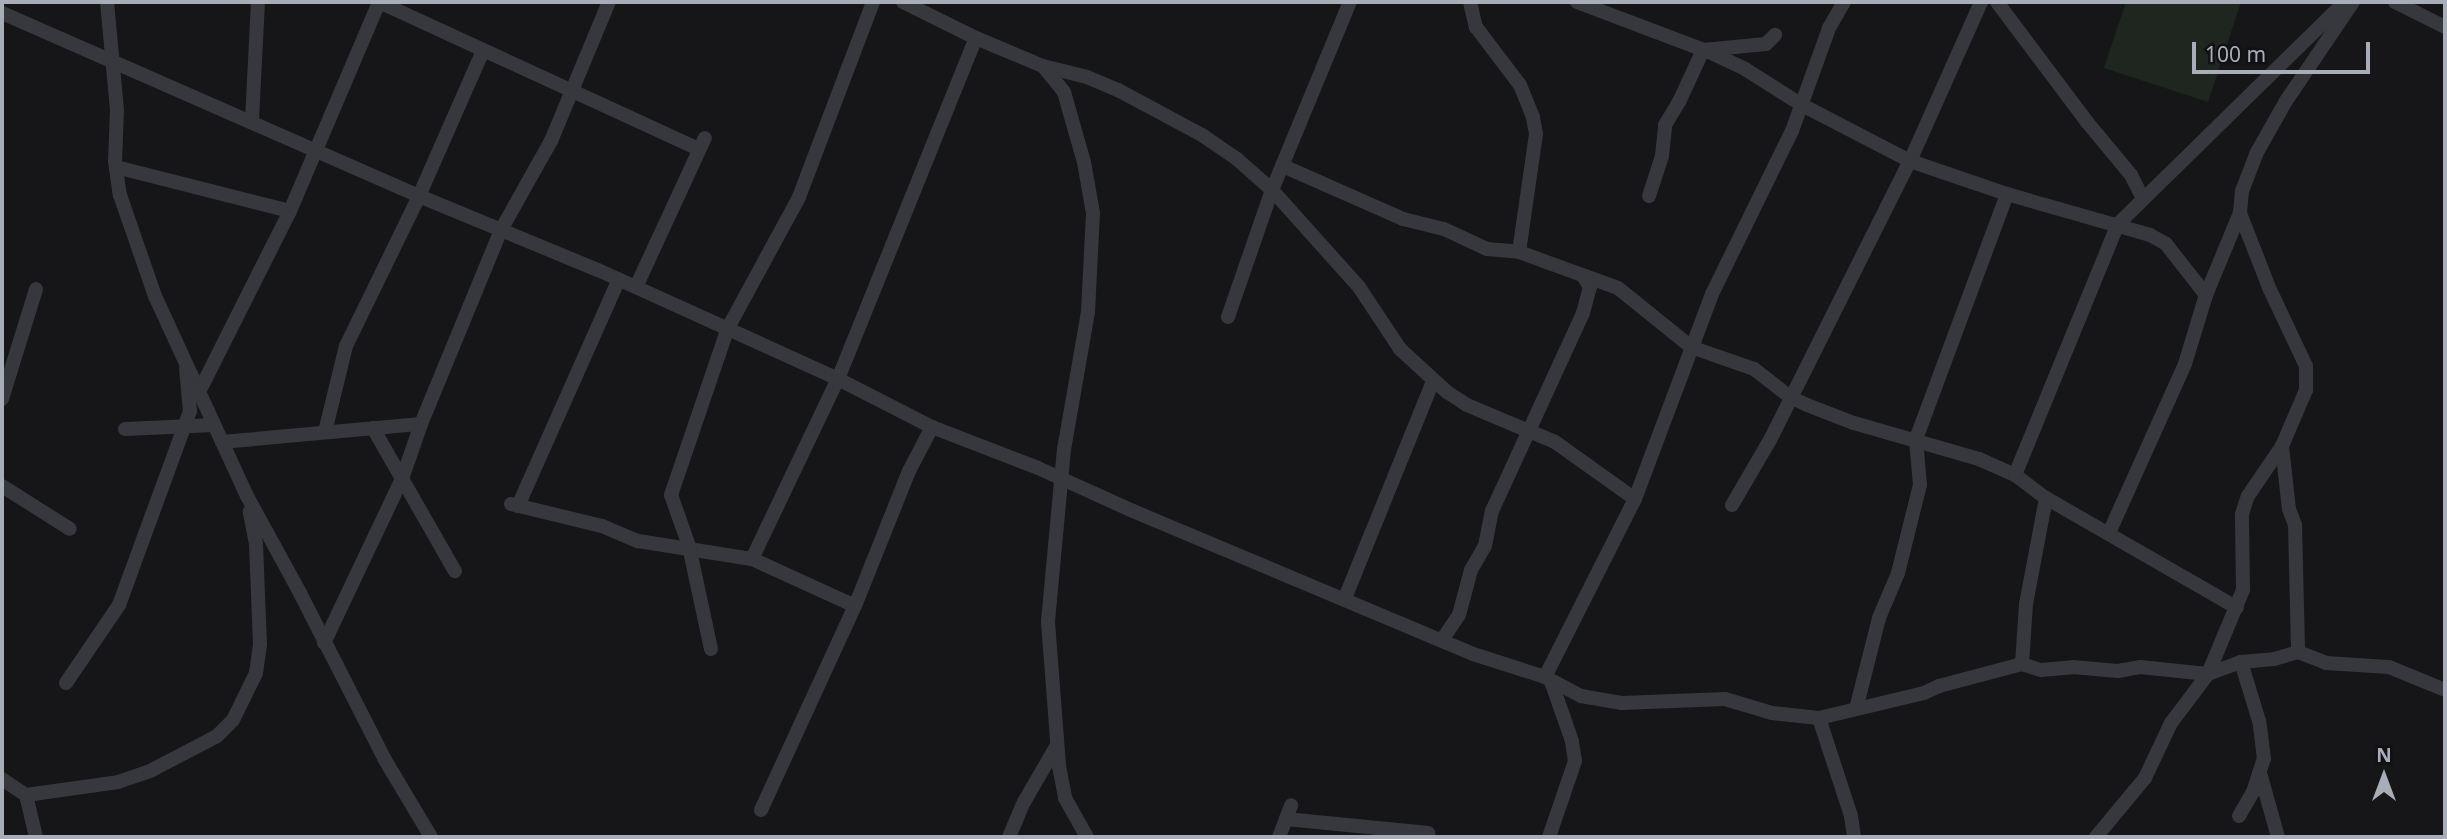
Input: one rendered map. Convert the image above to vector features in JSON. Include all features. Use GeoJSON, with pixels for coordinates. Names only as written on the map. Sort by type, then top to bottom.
{"type":"FeatureCollection","features":[{"type":"Feature","properties":{"kind":"street"},"geometry":{"type":"LineString","coordinates":[[107,2],[114,63],[116,167],[130,224],[155,296],[247,496],[385,760],[431,837]]}},
{"type":"Feature","properties":{"kind":"street"},"geometry":{"type":"LineString","coordinates":[[251,120],[258,2]]}},
{"type":"Feature","properties":{"kind":"street"},"geometry":{"type":"LineString","coordinates":[[200,390],[290,211],[379,2],[572,92],[702,143],[636,287]]}},
{"type":"Feature","properties":{"kind":"street"},"geometry":{"type":"LineString","coordinates":[[324,643],[402,479],[421,424],[501,230],[551,141],[609,2]]}},
{"type":"Feature","properties":{"kind":"street"},"geometry":{"type":"LineString","coordinates":[[711,649],[689,547],[671,495],[727,328],[799,197],[873,2]]}},
{"type":"Feature","properties":{"kind":"street"},"geometry":{"type":"LineString","coordinates":[[903,2],[976,38],[1043,65],[1087,77],[1157,111],[1237,159],[1272,190],[1359,287],[1400,349],[1433,381],[1467,405],[1530,429],[1574,455],[1635,499]]}},
{"type":"Feature","properties":{"kind":"street"},"geometry":{"type":"LineString","coordinates":[[1228,317],[1272,190],[1350,2]]}},
{"type":"Feature","properties":{"kind":"street"},"geometry":{"type":"LineString","coordinates":[[1470,2],[1476,27],[1520,85],[1533,118],[1536,134],[1519,252]]}},
{"type":"Feature","properties":{"kind":"street"},"geometry":{"type":"LineString","coordinates":[[1577,2],[1745,69],[1802,105],[1910,161],[2007,194],[2150,234],[2166,244],[2206,295]]}},
{"type":"Feature","properties":{"kind":"street"},"geometry":{"type":"LineString","coordinates":[[1549,837],[1575,761],[1572,741],[1548,679],[1635,499],[1691,347],[1730,256],[1792,131],[1829,28],[1844,2]]}},
{"type":"Feature","properties":{"kind":"street"},"geometry":{"type":"LineString","coordinates":[[1731,505],[1770,440],[1910,161],[1981,2]]}},
{"type":"Feature","properties":{"kind":"street"},"geometry":{"type":"LineString","coordinates":[[1997,2],[2087,122],[2131,175],[2143,199]]}},
{"type":"Feature","properties":{"kind":"street"},"geometry":{"type":"LineString","coordinates":[[2015,475],[2118,223],[2345,2]]}},
{"type":"Feature","properties":{"kind":"street"},"geometry":{"type":"LineString","coordinates":[[2109,533],[2185,364],[2206,295],[2240,213],[2242,191],[2256,154],[2286,101],[2353,2]]}},
{"type":"Feature","properties":{"kind":"street"},"geometry":{"type":"LineString","coordinates":[[2395,2],[2445,27]]}},
{"type":"Feature","properties":{"kind":"street"},"geometry":{"type":"LineString","coordinates":[[2,13],[419,196],[619,279],[838,379],[932,427],[1063,479],[1442,640],[1548,679],[1568,691],[1600,700],[1644,703],[1725,699],[1772,713],[1819,718],[1924,693],[1939,686],[2021,664],[2041,670],[2073,667],[2118,671],[2140,667],[2208,674],[2241,662],[2274,659],[2298,652],[2326,663],[2389,667],[2445,690]]}},
{"type":"Feature","properties":{"kind":"street"},"geometry":{"type":"LineString","coordinates":[[1703,50],[1766,44],[1774,35]]}},
{"type":"Feature","properties":{"kind":"street"},"geometry":{"type":"LineString","coordinates":[[752,559],[838,379],[976,38]]}},
{"type":"Feature","properties":{"kind":"street"},"geometry":{"type":"LineString","coordinates":[[1649,196],[1662,156],[1665,125],[1703,50]]}},
{"type":"Feature","properties":{"kind":"street"},"geometry":{"type":"LineString","coordinates":[[325,432],[346,346],[419,196],[483,51]]}},
{"type":"Feature","properties":{"kind":"street"},"geometry":{"type":"LineString","coordinates":[[1043,65],[1064,92],[1084,162],[1093,213],[1088,312],[1064,449],[1063,479],[1050,572],[1048,622],[1057,745],[1065,798],[1087,837]]}},
{"type":"Feature","properties":{"kind":"street"},"geometry":{"type":"LineString","coordinates":[[1283,166],[1403,219],[1444,229],[1488,249],[1519,252],[1618,288],[1691,347],[1754,369],[1790,397],[1854,423],[1916,439],[2015,475],[2046,498],[2237,608]]}},
{"type":"Feature","properties":{"kind":"street"},"geometry":{"type":"LineString","coordinates":[[116,167],[290,211]]}},
{"type":"Feature","properties":{"kind":"street"},"geometry":{"type":"LineString","coordinates":[[1856,709],[1879,618],[1898,573],[1920,485],[1916,439],[2007,194]]}},
{"type":"Feature","properties":{"kind":"street"},"geometry":{"type":"LineString","coordinates":[[2096,837],[2110,831],[2145,778],[2171,723],[2208,674],[2243,590],[2242,514],[2248,496],[2283,446],[2306,390],[2306,366],[2270,290],[2240,213]]}},
{"type":"Feature","properties":{"kind":"street"},"geometry":{"type":"LineString","coordinates":[[1442,640],[1459,615],[1471,569],[1485,546],[1492,511],[1583,313],[1590,287],[1583,276]]}},
{"type":"Feature","properties":{"kind":"street"},"geometry":{"type":"LineString","coordinates":[[619,279],[515,505],[602,526],[639,541],[752,559],[855,606]]}},
{"type":"Feature","properties":{"kind":"street"},"geometry":{"type":"LineString","coordinates":[[2,399],[36,289]]}},
{"type":"Feature","properties":{"kind":"street"},"geometry":{"type":"LineString","coordinates":[[66,683],[120,605],[190,411],[186,364]]}},
{"type":"Feature","properties":{"kind":"street"},"geometry":{"type":"LineString","coordinates":[[1345,598],[1433,381]]}},
{"type":"Feature","properties":{"kind":"street"},"geometry":{"type":"LineString","coordinates":[[222,442],[421,424]]}},
{"type":"Feature","properties":{"kind":"street"},"geometry":{"type":"LineString","coordinates":[[125,429],[214,425]]}},
{"type":"Feature","properties":{"kind":"street"},"geometry":{"type":"LineString","coordinates":[[761,810],[855,606],[909,471],[932,427]]}},
{"type":"Feature","properties":{"kind":"street"},"geometry":{"type":"LineString","coordinates":[[373,428],[455,571]]}},
{"type":"Feature","properties":{"kind":"street"},"geometry":{"type":"LineString","coordinates":[[2283,446],[2289,509],[2295,525],[2298,652]]}},
{"type":"Feature","properties":{"kind":"street"},"geometry":{"type":"LineString","coordinates":[[2,486],[70,529]]}},
{"type":"Feature","properties":{"kind":"street"},"geometry":{"type":"LineString","coordinates":[[2,779],[26,794],[118,782],[152,770],[217,736],[233,720],[256,673],[260,644],[256,544],[247,496]]}},
{"type":"Feature","properties":{"kind":"street"},"geometry":{"type":"LineString","coordinates":[[2021,664],[2026,604],[2046,498]]}},
{"type":"Feature","properties":{"kind":"street"},"geometry":{"type":"LineString","coordinates":[[2239,816],[2264,759],[2259,721],[2241,662]]}},
{"type":"Feature","properties":{"kind":"street"},"geometry":{"type":"LineString","coordinates":[[1819,718],[1852,816],[1854,837]]}},
{"type":"Feature","properties":{"kind":"street"},"geometry":{"type":"LineString","coordinates":[[1009,837],[1024,802],[1057,745]]}},
{"type":"Feature","properties":{"kind":"street"},"geometry":{"type":"LineString","coordinates":[[2260,773],[2277,830],[2289,837]]}},
{"type":"Feature","properties":{"kind":"street"},"geometry":{"type":"LineString","coordinates":[[26,794],[36,837]]}},
{"type":"Feature","properties":{"kind":"street"},"geometry":{"type":"LineString","coordinates":[[1279,837],[1289,812],[1428,833]]}},
{"type":"Feature","properties":{"kind":"shaded area"},"geometry":{"type":"Polygon","coordinates":[[[2126,2],[2241,2],[2208,102],[2104,68],[2126,2]]]}}]}
